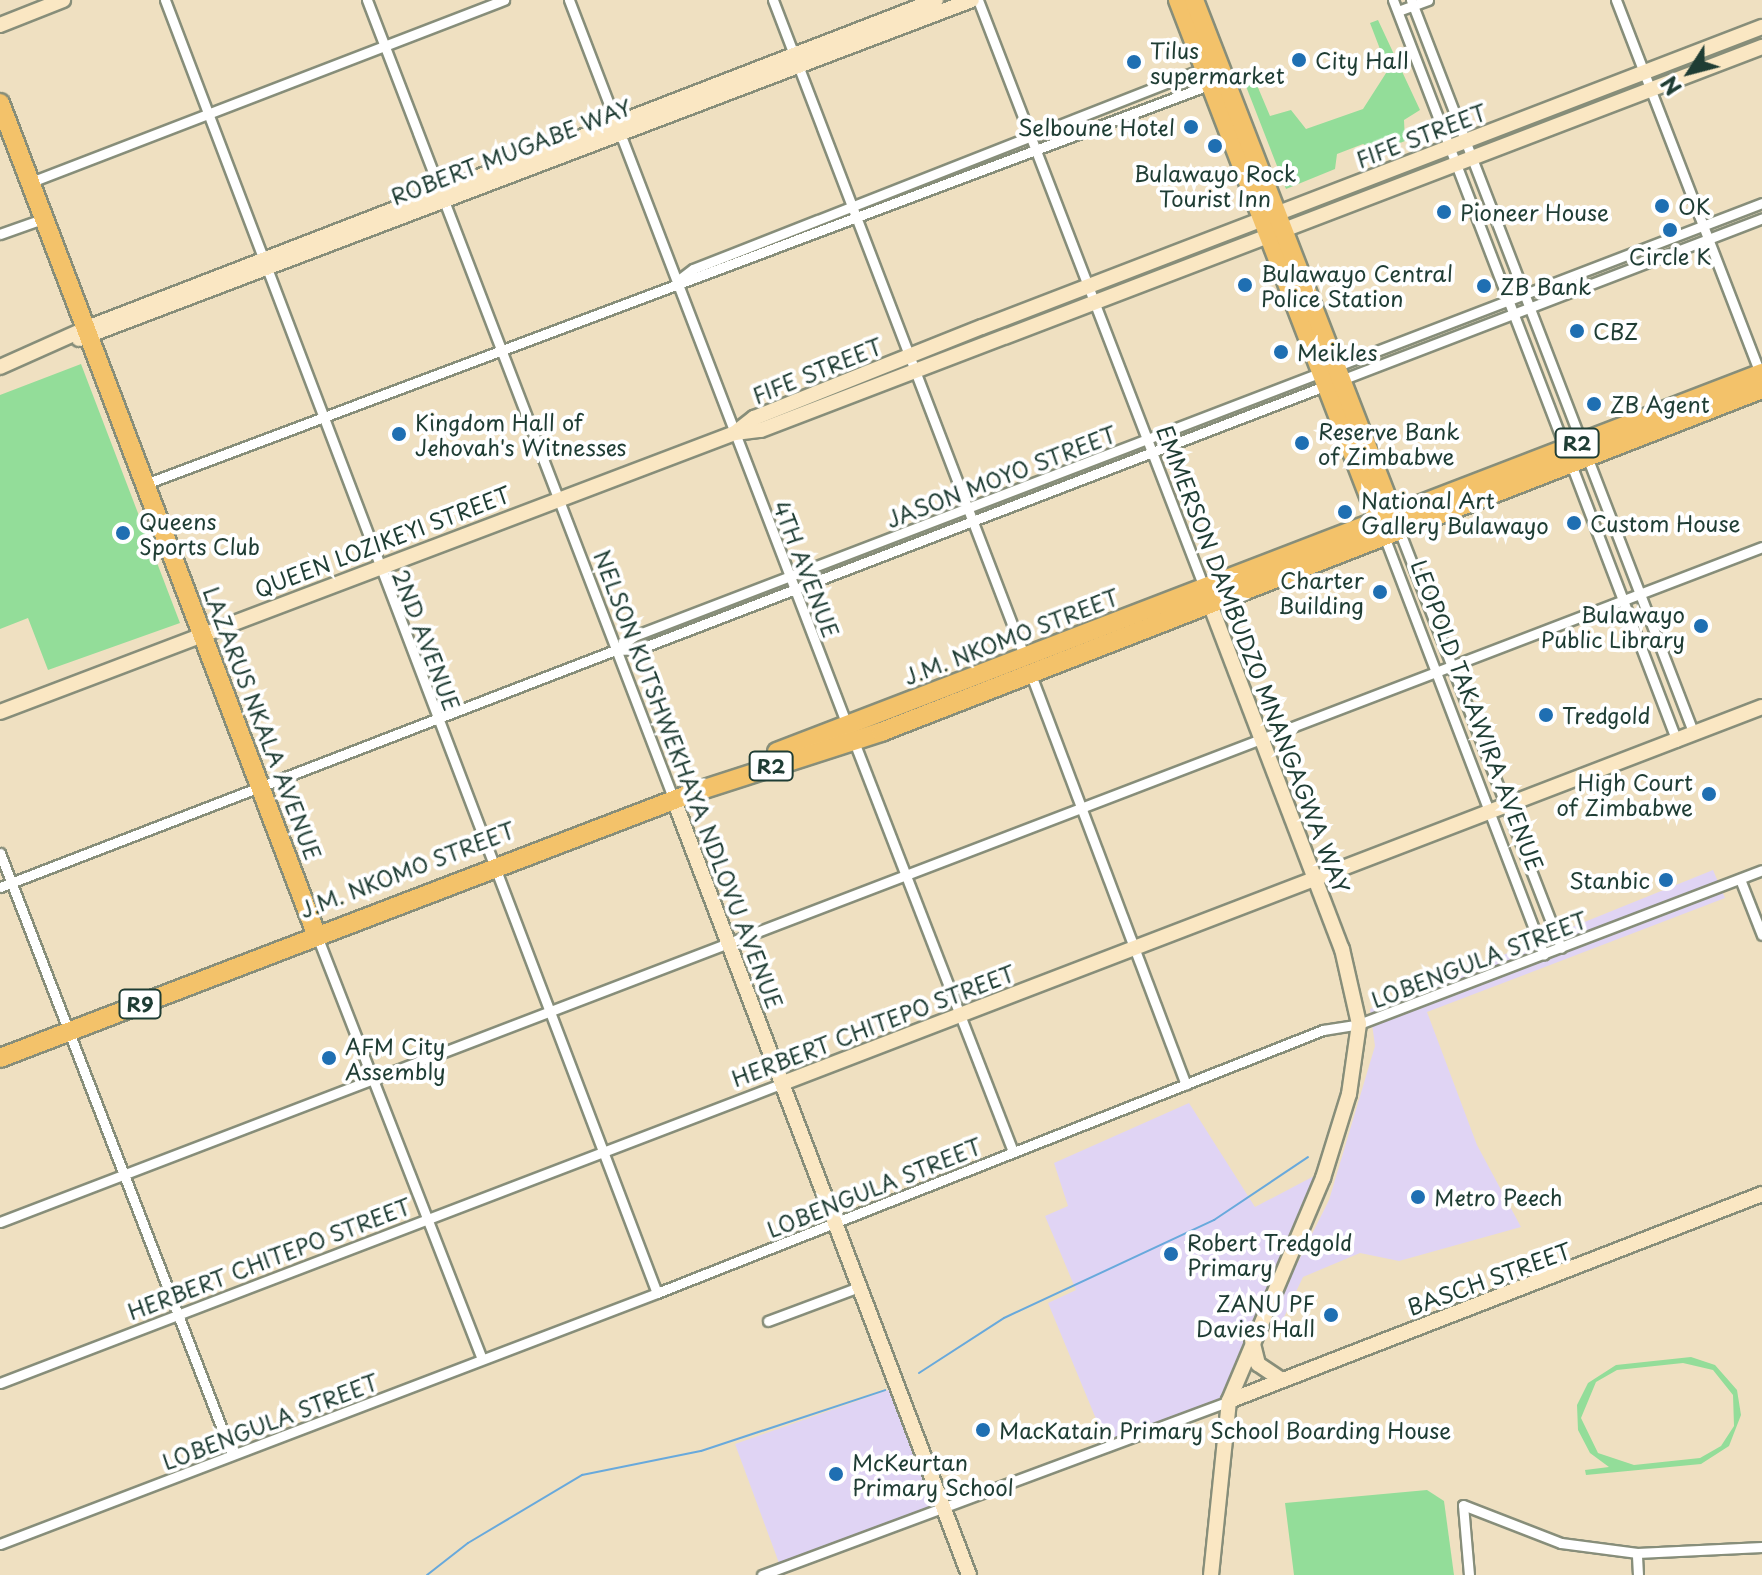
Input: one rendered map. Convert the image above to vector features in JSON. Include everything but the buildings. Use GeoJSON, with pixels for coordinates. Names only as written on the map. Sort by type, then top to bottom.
{"type":"FeatureCollection","features":[{"type":"Feature","properties":{"kind":"highway","name":"LEOPOLD TAKAWIRA AVENUE"},"geometry":{"type":"LineString","coordinates":[[1178,0],[1213,74],[1388,525]]}},
{"type":"Feature","properties":{"kind":"highway","name":"LEOPOLD TAKAWIRA AVENUE"},"geometry":{"type":"LineString","coordinates":[[1194,0],[1213,74]]}},
{"type":"Feature","properties":{"kind":"highway","name":"LAZARUS NKALA AVENUE"},"geometry":{"type":"LineString","coordinates":[[0,103],[148,483],[316,932]]}},
{"type":"Feature","properties":{"kind":"highway","name":"J.M. NKOMO STREET"},"geometry":{"type":"LineString","coordinates":[[316,932],[672,796],[851,734],[1205,591],[1388,525],[1762,379]]}},
{"type":"Feature","properties":{"kind":"highway","name":"R9"},"geometry":{"type":"LineString","coordinates":[[0,1058],[316,932]]}},
{"type":"Feature","properties":{"kind":"street"},"geometry":{"type":"LineString","coordinates":[[0,25],[63,0]]}},
{"type":"Feature","properties":{"kind":"street","name":"2ND AVENUE"},"geometry":{"type":"LineString","coordinates":[[165,0],[657,1293]]}},
{"type":"Feature","properties":{"kind":"street","name":"NELSON KUTSHWEKHAYA NDLOVU AVENUE"},"geometry":{"type":"LineString","coordinates":[[367,0],[444,194],[557,499],[730,943],[969,1575]]}},
{"type":"Feature","properties":{"kind":"street"},"geometry":{"type":"LineString","coordinates":[[31,182],[207,111],[504,0]]}},
{"type":"Feature","properties":{"kind":"street","name":"4TH AVENUE"},"geometry":{"type":"LineString","coordinates":[[569,0],[1013,1151]]}},
{"type":"Feature","properties":{"kind":"street"},"geometry":{"type":"LineString","coordinates":[[773,0],[1186,1084]]}},
{"type":"Feature","properties":{"kind":"street","name":"ROBERT MUGABE WAY"},"geometry":{"type":"LineString","coordinates":[[796,60],[936,0]]}},
{"type":"Feature","properties":{"kind":"street","name":"ROBERT MUGABE WAY"},"geometry":{"type":"LineString","coordinates":[[0,367],[618,127],[796,60],[975,0]]}},
{"type":"Feature","properties":{"kind":"street","name":"EMMERSON DAMBUDZO MNANGAGWA WAY"},"geometry":{"type":"LineString","coordinates":[[975,0],[1152,452],[1355,991],[1359,1024],[1349,1094],[1327,1164],[1251,1338],[1229,1401]]}},
{"type":"Feature","properties":{"kind":"street"},"geometry":{"type":"LineString","coordinates":[[1393,0],[1513,314],[1639,593],[1694,734]]}},
{"type":"Feature","properties":{"kind":"street"},"geometry":{"type":"LineString","coordinates":[[1398,11],[1412,3],[1428,0]]}},
{"type":"Feature","properties":{"kind":"street"},"geometry":{"type":"LineString","coordinates":[[1616,0],[1762,379]]}},
{"type":"Feature","properties":{"kind":"street"},"geometry":{"type":"LineString","coordinates":[[1412,3],[1524,294],[1623,600],[1677,741]]}},
{"type":"Feature","properties":{"kind":"street","name":"FIFE STREET"},"geometry":{"type":"LineString","coordinates":[[913,362],[1093,301],[1450,147],[1762,27]]}},
{"type":"Feature","properties":{"kind":"street","name":"FIFE STREET"},"geometry":{"type":"LineString","coordinates":[[735,433],[761,430],[1088,286],[1456,164],[1762,47]]}},
{"type":"Feature","properties":{"kind":"street"},"geometry":{"type":"LineString","coordinates":[[677,281],[690,270],[1030,135],[1213,74]]}},
{"type":"Feature","properties":{"kind":"street"},"geometry":{"type":"LineString","coordinates":[[148,483],[677,281],[696,280],[1036,151],[1213,74]]}},
{"type":"Feature","properties":{"kind":"street","name":"JASON MOYO STREET"},"geometry":{"type":"LineString","coordinates":[[615,650],[639,649],[1152,452],[1508,300],[1762,203]]}},
{"type":"Feature","properties":{"kind":"street"},"geometry":{"type":"LineString","coordinates":[[0,234],[45,218]]}},
{"type":"Feature","properties":{"kind":"street","name":"JASON MOYO STREET"},"geometry":{"type":"LineString","coordinates":[[0,887],[260,783],[615,650],[634,636],[1147,439],[1513,314],[1762,218]]}},
{"type":"Feature","properties":{"kind":"street","name":"QUEEN LOZIKEYI STREET"},"geometry":{"type":"LineString","coordinates":[[0,712],[379,565],[735,433]]}},
{"type":"Feature","properties":{"kind":"street","name":"LEOPOLD TAKAWIRA AVENUE"},"geometry":{"type":"LineString","coordinates":[[1388,525],[1453,666],[1561,948]]}},
{"type":"Feature","properties":{"kind":"street","name":"LEOPOLD TAKAWIRA AVENUE"},"geometry":{"type":"LineString","coordinates":[[1388,525],[1436,672],[1544,954]]}},
{"type":"Feature","properties":{"kind":"street"},"geometry":{"type":"LineString","coordinates":[[0,1222],[1762,547]]}},
{"type":"Feature","properties":{"kind":"street","name":"HERBERT CHITEPO STREET"},"geometry":{"type":"LineString","coordinates":[[0,1383],[1762,707]]}},
{"type":"Feature","properties":{"kind":"street"},"geometry":{"type":"LineString","coordinates":[[0,853],[232,1455]]}},
{"type":"Feature","properties":{"kind":"street","name":"LOBENGULA STREET"},"geometry":{"type":"LineString","coordinates":[[0,1544],[657,1293],[1323,1030],[1359,1024],[1762,870]]}},
{"type":"Feature","properties":{"kind":"street"},"geometry":{"type":"LineString","coordinates":[[1740,879],[1762,935]]}},
{"type":"Feature","properties":{"kind":"street","name":"LAZARUS NKALA AVENUE"},"geometry":{"type":"LineString","coordinates":[[316,932],[482,1359]]}},
{"type":"Feature","properties":{"kind":"street","name":"BASCH STREET"},"geometry":{"type":"LineString","coordinates":[[1229,1401],[1762,1194]]}},
{"type":"Feature","properties":{"kind":"street"},"geometry":{"type":"LineString","coordinates":[[768,1321],[859,1287]]}},
{"type":"Feature","properties":{"kind":"street"},"geometry":{"type":"LineString","coordinates":[[1251,1338],[1258,1364],[1280,1379]]}},
{"type":"Feature","properties":{"kind":"street"},"geometry":{"type":"LineString","coordinates":[[762,1575],[944,1510],[1229,1401],[1211,1575]]}},
{"type":"Feature","properties":{"kind":"street"},"geometry":{"type":"LineString","coordinates":[[1469,1575],[1463,1505],[1561,1543],[1637,1553],[1762,1547]]}},
{"type":"Feature","properties":{"kind":"street"},"geometry":{"type":"LineString","coordinates":[[1637,1553],[1638,1575]]}},
{"type":"Feature","properties":{"kind":"shaded area"},"geometry":{"type":"Polygon","coordinates":[[[1713,870],[1725,898],[1427,1012],[1477,1145],[1521,1227],[1399,1261],[1360,1253],[1303,1277],[1278,1330],[1267,1324],[1329,1200],[1375,1046],[1370,1009],[1713,870]]]}},
{"type":"Feature","properties":{"kind":"shaded area","name":"Robert Tredgold Primary"},"geometry":{"type":"Polygon","coordinates":[[[1189,1103],[1255,1207],[1316,1175],[1220,1400],[1106,1443],[1048,1303],[1076,1290],[1045,1216],[1068,1206],[1054,1163],[1189,1103]]]}},
{"type":"Feature","properties":{"kind":"shaded area","name":"McKeurtan Primary School"},"geometry":{"type":"Polygon","coordinates":[[[894,1388],[938,1505],[779,1563],[735,1444],[894,1388]]]}},
{"type":"Feature","properties":{"kind":"green space"},"geometry":{"type":"Polygon","coordinates":[[[1378,20],[1420,110],[1404,120],[1405,141],[1377,152],[1363,144],[1337,154],[1335,169],[1286,189],[1242,76],[1251,71],[1270,116],[1291,110],[1306,129],[1363,109],[1388,70],[1370,23],[1378,20]]]}},
{"type":"Feature","properties":{"kind":"green space"},"geometry":{"type":"Polygon","coordinates":[[[81,364],[180,623],[48,670],[28,618],[0,629],[0,395],[81,364]]]}},
{"type":"Feature","properties":{"kind":"green space"},"geometry":{"type":"Polygon","coordinates":[[[1691,1357],[1715,1365],[1737,1390],[1741,1415],[1729,1446],[1701,1464],[1586,1475],[1585,1470],[1609,1467],[1590,1453],[1578,1430],[1577,1405],[1588,1383],[1616,1365],[1691,1357]],[[1683,1363],[1617,1370],[1596,1382],[1581,1418],[1598,1453],[1634,1465],[1700,1458],[1721,1446],[1734,1426],[1733,1395],[1713,1370],[1683,1363]]]}},
{"type":"Feature","properties":{"kind":"green space"},"geometry":{"type":"Polygon","coordinates":[[[1427,1490],[1444,1501],[1454,1575],[1294,1575],[1285,1503],[1427,1490]]]}},
{"type":"Feature","properties":{"kind":"waterway"},"geometry":{"type":"LineString","coordinates":[[919,1373],[1004,1318],[1214,1220],[1308,1157]]}},
{"type":"Feature","properties":{"kind":"waterway"},"geometry":{"type":"LineString","coordinates":[[427,1575],[468,1543],[582,1475],[701,1451],[885,1390]]}},
{"type":"Feature","properties":{"kind":"place","name":"City Hall"},"geometry":{"type":"Point","coordinates":[1299,60]}},
{"type":"Feature","properties":{"kind":"place","name":"Tilus supermarket"},"geometry":{"type":"Point","coordinates":[1134,62]}},
{"type":"Feature","properties":{"kind":"place","name":"Selboune Hotel"},"geometry":{"type":"Point","coordinates":[1191,127]}},
{"type":"Feature","properties":{"kind":"place","name":"Bulawayo Rock Tourist Inn"},"geometry":{"type":"Point","coordinates":[1215,146]}},
{"type":"Feature","properties":{"kind":"place","name":"OK"},"geometry":{"type":"Point","coordinates":[1662,206]}},
{"type":"Feature","properties":{"kind":"place","name":"Pioneer House"},"geometry":{"type":"Point","coordinates":[1444,212]}},
{"type":"Feature","properties":{"kind":"place","name":"Circle K"},"geometry":{"type":"Point","coordinates":[1670,230]}},
{"type":"Feature","properties":{"kind":"place","name":"Bulawayo Central Police Station"},"geometry":{"type":"Point","coordinates":[1245,285]}},
{"type":"Feature","properties":{"kind":"place","name":"ZB Bank"},"geometry":{"type":"Point","coordinates":[1484,286]}},
{"type":"Feature","properties":{"kind":"place","name":"CBZ"},"geometry":{"type":"Point","coordinates":[1577,331]}},
{"type":"Feature","properties":{"kind":"place","name":"Meikles"},"geometry":{"type":"Point","coordinates":[1281,352]}},
{"type":"Feature","properties":{"kind":"place","name":"ZB Agent"},"geometry":{"type":"Point","coordinates":[1594,404]}},
{"type":"Feature","properties":{"kind":"place","name":"Kingdom Hall of Jehovah's Witnesses"},"geometry":{"type":"Point","coordinates":[399,434]}},
{"type":"Feature","properties":{"kind":"place","name":"Reserve Bank of Zimbabwe"},"geometry":{"type":"Point","coordinates":[1302,443]}},
{"type":"Feature","properties":{"kind":"place","name":"National Art Gallery Bulawayo"},"geometry":{"type":"Point","coordinates":[1345,512]}},
{"type":"Feature","properties":{"kind":"place","name":"Custom House"},"geometry":{"type":"Point","coordinates":[1574,523]}},
{"type":"Feature","properties":{"kind":"place","name":"Queens Sports Club"},"geometry":{"type":"Point","coordinates":[123,533]}},
{"type":"Feature","properties":{"kind":"place","name":"Charter Building"},"geometry":{"type":"Point","coordinates":[1380,592]}},
{"type":"Feature","properties":{"kind":"place","name":"Bulawayo Public Library"},"geometry":{"type":"Point","coordinates":[1701,626]}},
{"type":"Feature","properties":{"kind":"place","name":"Tredgold"},"geometry":{"type":"Point","coordinates":[1546,715]}},
{"type":"Feature","properties":{"kind":"place","name":"High Court of Zimbabwe"},"geometry":{"type":"Point","coordinates":[1709,794]}},
{"type":"Feature","properties":{"kind":"place","name":"Stanbic"},"geometry":{"type":"Point","coordinates":[1666,880]}},
{"type":"Feature","properties":{"kind":"place","name":"AFM City Assembly"},"geometry":{"type":"Point","coordinates":[329,1058]}},
{"type":"Feature","properties":{"kind":"place","name":"Metro Peech"},"geometry":{"type":"Point","coordinates":[1418,1197]}},
{"type":"Feature","properties":{"kind":"place","name":"Robert Tredgold Primary"},"geometry":{"type":"Point","coordinates":[1171,1254]}},
{"type":"Feature","properties":{"kind":"place","name":"ZANU PF Davies Hall"},"geometry":{"type":"Point","coordinates":[1331,1315]}},
{"type":"Feature","properties":{"kind":"place","name":"MacKatain Primary School Boarding House"},"geometry":{"type":"Point","coordinates":[983,1430]}},
{"type":"Feature","properties":{"kind":"place","name":"McKeurtan Primary School"},"geometry":{"type":"Point","coordinates":[836,1474]}}]}
